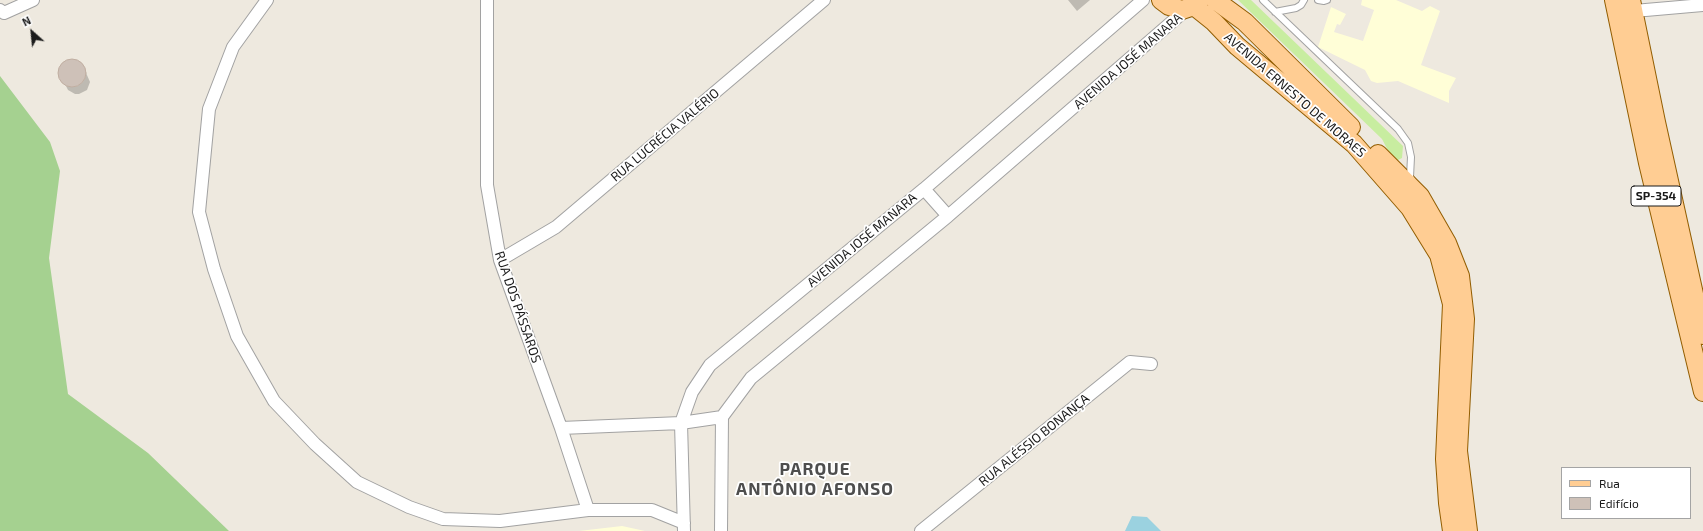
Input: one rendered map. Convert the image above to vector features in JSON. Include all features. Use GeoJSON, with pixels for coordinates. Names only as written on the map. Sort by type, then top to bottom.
{"type":"FeatureCollection","features":[{"type":"Feature","properties":{"kind":"main road"},"geometry":{"type":"LineString","coordinates":[[1161,0],[1175,9],[1194,5]]}},
{"type":"Feature","properties":{"kind":"main road","name":"AVENIDA ERNESTO DE MORAES"},"geometry":{"type":"LineString","coordinates":[[1215,0],[1245,22],[1420,196],[1447,243],[1460,276],[1465,319],[1458,451],[1468,531]]}},
{"type":"Feature","properties":{"kind":"main road","name":"SP-354"},"geometry":{"type":"LineString","coordinates":[[1614,0],[1648,163],[1703,392]]}},
{"type":"Feature","properties":{"kind":"main road","name":"AVENIDA ERNESTO DE MORAES"},"geometry":{"type":"LineString","coordinates":[[1194,5],[1214,22],[1237,46],[1354,144],[1410,208],[1439,255],[1452,304],[1445,459],[1448,503],[1452,531]]}},
{"type":"Feature","properties":{"kind":"main road","name":"SP-354"},"geometry":{"type":"LineString","coordinates":[[1632,6],[1703,334]]}},
{"type":"Feature","properties":{"kind":"street"},"geometry":{"type":"LineString","coordinates":[[0,10],[4,13],[33,0]]}},
{"type":"Feature","properties":{"kind":"street"},"geometry":{"type":"LineString","coordinates":[[267,0],[233,47],[209,109],[199,212],[214,269],[237,336],[274,401],[315,444],[357,482],[409,507],[443,520],[500,521],[588,510],[652,510],[684,527]]}},
{"type":"Feature","properties":{"kind":"street","name":"RUA DOS PÁSSAROS"},"geometry":{"type":"LineString","coordinates":[[487,0],[487,186],[500,260],[561,428],[588,510]]}},
{"type":"Feature","properties":{"kind":"street","name":"RUA LUCRÉCIA VALÉRIO"},"geometry":{"type":"LineString","coordinates":[[500,260],[556,227],[824,0]]}},
{"type":"Feature","properties":{"kind":"street","name":"AVENIDA JOSÉ MANARA"},"geometry":{"type":"LineString","coordinates":[[684,527],[682,422],[692,392],[710,365],[924,189],[1143,0]]}},
{"type":"Feature","properties":{"kind":"street","name":"AVENIDA JOSÉ MANARA"},"geometry":{"type":"LineString","coordinates":[[722,417],[751,378],[948,216],[1194,5]]}},
{"type":"Feature","properties":{"kind":"street"},"geometry":{"type":"LineString","coordinates":[[1632,6],[1703,5]]}},
{"type":"Feature","properties":{"kind":"street"},"geometry":{"type":"LineString","coordinates":[[924,189],[948,216]]}},
{"type":"Feature","properties":{"kind":"street","name":"RUA ALÉSSIO BONANÇA"},"geometry":{"type":"LineString","coordinates":[[921,531],[1130,362],[1151,364]]}},
{"type":"Feature","properties":{"kind":"street"},"geometry":{"type":"LineString","coordinates":[[561,428],[682,422],[722,417],[721,531]]}},
{"type":"Feature","properties":{"kind":"lane"},"geometry":{"type":"LineString","coordinates":[[1263,0],[1377,108],[1401,133],[1408,143],[1411,157],[1410,177],[1420,196]]}},
{"type":"Feature","properties":{"kind":"lane"},"geometry":{"type":"LineString","coordinates":[[1275,12],[1296,8],[1302,5],[1304,0]]}},
{"type":"Feature","properties":{"kind":"lane"},"geometry":{"type":"LineString","coordinates":[[1318,0],[1326,0]]}},
{"type":"Feature","properties":{"kind":"shaded area"},"geometry":{"type":"Polygon","coordinates":[[[1362,0],[1396,0],[1422,11],[1430,6],[1440,11],[1421,65],[1456,78],[1449,91],[1449,103],[1398,81],[1377,83],[1371,81],[1365,70],[1318,47],[1331,7],[1346,14],[1340,25],[1337,24],[1334,32],[1363,41],[1374,10],[1361,5],[1362,0]]]}},
{"type":"Feature","properties":{"kind":"shaded area"},"geometry":{"type":"Polygon","coordinates":[[[622,526],[645,531],[579,531],[622,526]]]}},
{"type":"Feature","properties":{"kind":"green space"},"geometry":{"type":"Polygon","coordinates":[[[1238,0],[1251,0],[1403,146],[1402,158],[1394,162],[1382,139],[1238,0]]]}},
{"type":"Feature","properties":{"kind":"green space"},"geometry":{"type":"Polygon","coordinates":[[[0,76],[50,142],[60,171],[49,258],[68,394],[148,453],[229,531],[0,531],[0,76]]]}},
{"type":"Feature","properties":{"kind":"water"},"geometry":{"type":"Polygon","coordinates":[[[1132,516],[1147,517],[1161,531],[1125,531],[1132,516]]]}},
{"type":"Feature","properties":{"kind":"building"},"geometry":{"type":"Polygon","coordinates":[[[72,59],[82,63],[86,73],[82,83],[72,87],[62,83],[58,73],[62,63],[72,59]]]}},
{"type":"Feature","properties":{"kind":"district","name":"PARQUE ANTÔNIO AFONSO"},"geometry":{"type":"Point","coordinates":[815,479]}}]}
